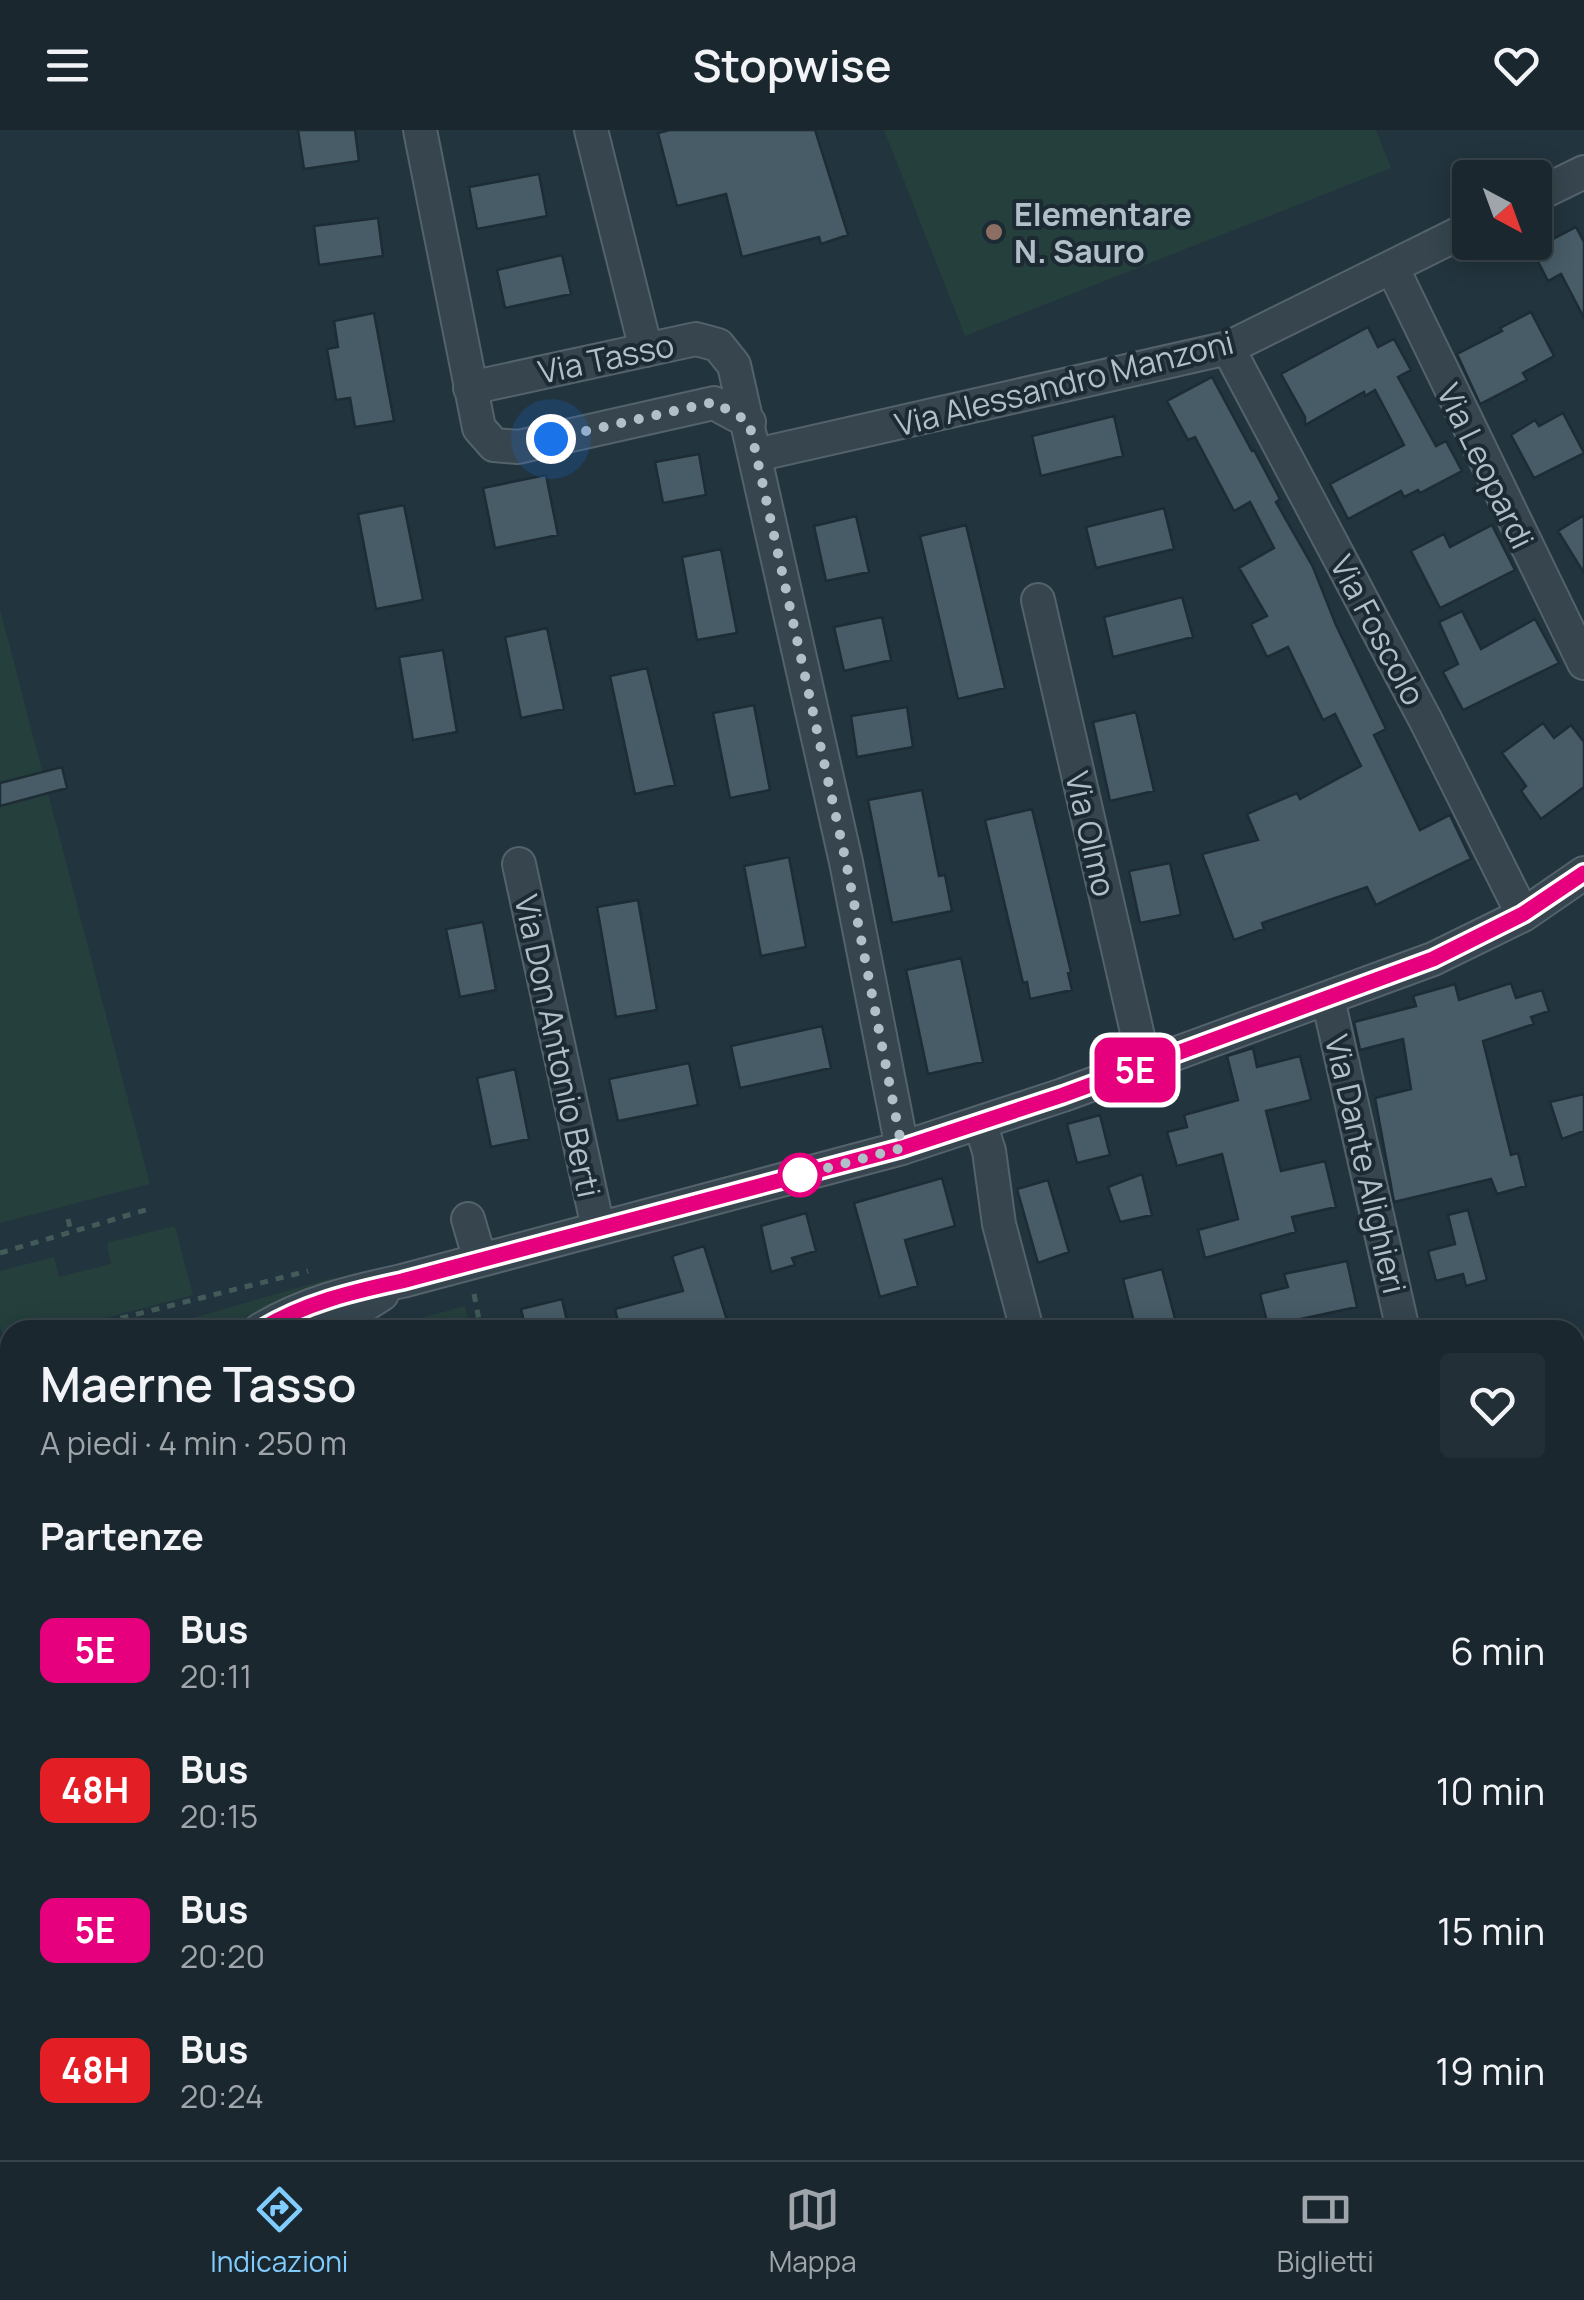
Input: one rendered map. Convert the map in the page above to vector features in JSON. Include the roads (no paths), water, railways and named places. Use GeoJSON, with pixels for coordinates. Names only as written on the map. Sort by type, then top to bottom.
{"type":"FeatureCollection","features":[{"type":"Feature","properties":{"kind":"street","name":"Via Tasso"},"geometry":{"type":"LineString","coordinates":[[420,130],[479,428],[494,445],[518,446],[714,402],[749,422]]}},
{"type":"Feature","properties":{"kind":"street"},"geometry":{"type":"LineString","coordinates":[[592,130],[646,350]]}},
{"type":"Feature","properties":{"kind":"street"},"geometry":{"type":"LineString","coordinates":[[1552,188],[1584,172]]}},
{"type":"Feature","properties":{"kind":"street","name":"Via Alessandro Manzoni"},"geometry":{"type":"LineString","coordinates":[[756,456],[1228,348],[1452,237]]}},
{"type":"Feature","properties":{"kind":"street","name":"Via Leopardi"},"geometry":{"type":"LineString","coordinates":[[1392,267],[1584,663]]}},
{"type":"Feature","properties":{"kind":"street","name":"Via Tasso"},"geometry":{"type":"LineString","coordinates":[[470,388],[696,340],[718,344],[734,365],[846,862],[902,1148]]}},
{"type":"Feature","properties":{"kind":"street","name":"Via Foscolo"},"geometry":{"type":"LineString","coordinates":[[1228,348],[1426,721],[1523,914]]}},
{"type":"Feature","properties":{"kind":"street","name":"Via Olmo"},"geometry":{"type":"LineString","coordinates":[[1038,600],[1145,1066]]}},
{"type":"Feature","properties":{"kind":"street","name":"Via Don Antonio Berti"},"geometry":{"type":"LineString","coordinates":[[518,864],[598,1228]]}},
{"type":"Feature","properties":{"kind":"street"},"geometry":{"type":"LineString","coordinates":[[283,1320],[338,1295],[402,1281],[477,1276],[598,1228],[902,1148],[1145,1066],[1433,959],[1523,914],[1584,873]]}},
{"type":"Feature","properties":{"kind":"street","name":"Via Dante Alighieri"},"geometry":{"type":"LineString","coordinates":[[1328,999],[1401,1320]]}},
{"type":"Feature","properties":{"kind":"street"},"geometry":{"type":"LineString","coordinates":[[980,1122],[1000,1224],[1025,1320]]}},
{"type":"Feature","properties":{"kind":"street"},"geometry":{"type":"LineString","coordinates":[[468,1218],[477,1276]]}},
{"type":"Feature","properties":{"kind":"street"},"geometry":{"type":"LineString","coordinates":[[352,1318],[402,1281]]}},
{"type":"Feature","properties":{"kind":"place","name":"Elementare N. Sauro"},"geometry":{"type":"Point","coordinates":[994,232]}}]}
